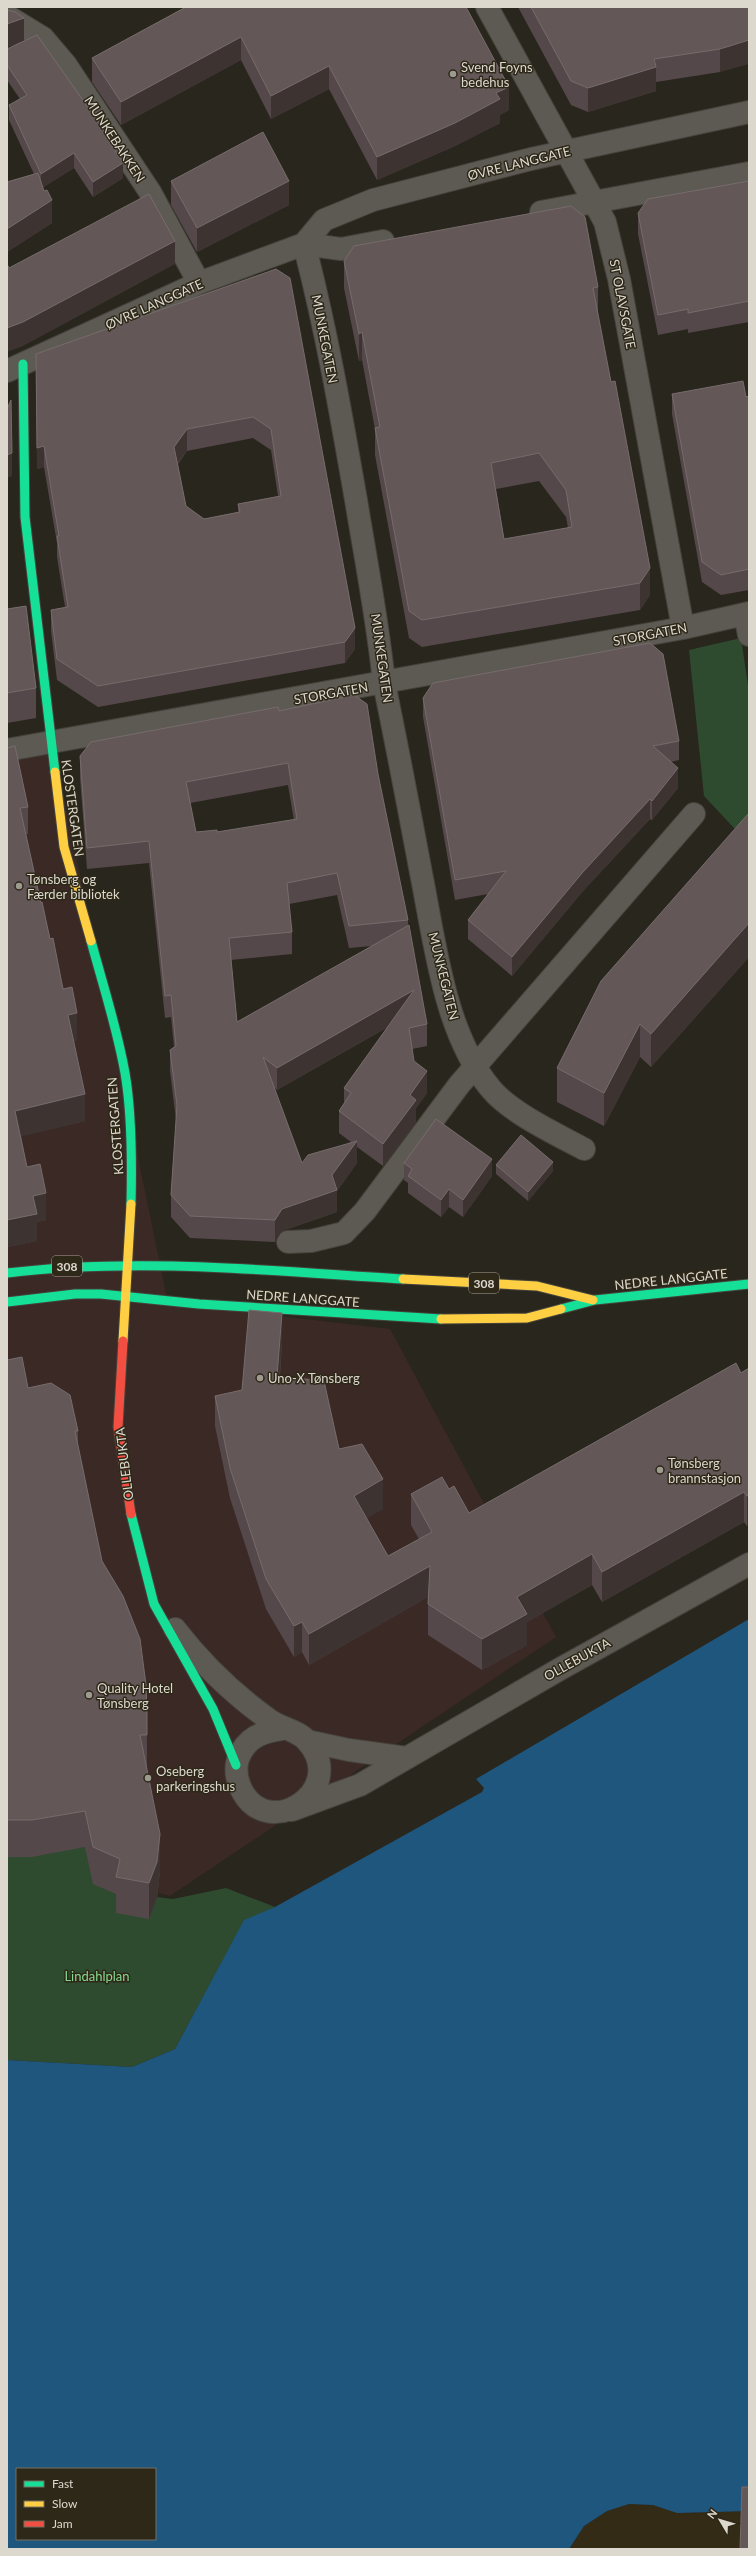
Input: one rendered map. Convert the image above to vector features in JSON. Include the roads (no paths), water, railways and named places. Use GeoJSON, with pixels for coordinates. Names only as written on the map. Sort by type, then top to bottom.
{"type":"FeatureCollection","features":[{"type":"Feature","properties":{"kind":"street","name":"ST OLAVSGATE"},"geometry":{"type":"LineString","coordinates":[[487,7],[565,152],[595,202],[605,222],[618,279],[683,628]]}},
{"type":"Feature","properties":{"kind":"street","name":"MUNKEBAKKEN"},"geometry":{"type":"LineString","coordinates":[[7,16],[43,38],[66,65],[150,192],[199,283]]}},
{"type":"Feature","properties":{"kind":"street","name":"ØVRE LANGGATE"},"geometry":{"type":"LineString","coordinates":[[304,244],[324,220],[373,200],[565,152],[749,112]]}},
{"type":"Feature","properties":{"kind":"street"},"geometry":{"type":"LineString","coordinates":[[518,216],[749,173]]}},
{"type":"Feature","properties":{"kind":"street","name":"ØVRE LANGGATE"},"geometry":{"type":"LineString","coordinates":[[15,367],[199,283],[304,244],[341,249],[402,238]]}},
{"type":"Feature","properties":{"kind":"street","name":"MUNKEGATEN"},"geometry":{"type":"LineString","coordinates":[[304,244],[316,292],[349,462],[380,637],[384,683],[438,956],[455,1023],[475,1068],[491,1090],[530,1120],[584,1149]]}},
{"type":"Feature","properties":{"kind":"street","name":"KLOSTERGATEN"},"geometry":{"type":"LineString","coordinates":[[15,367],[25,517],[64,847],[114,1022],[125,1075],[131,1159],[127,1297]]}},
{"type":"Feature","properties":{"kind":"street"},"geometry":{"type":"LineString","coordinates":[[747,614],[749,635]]}},
{"type":"Feature","properties":{"kind":"street","name":"STORGATEN"},"geometry":{"type":"LineString","coordinates":[[7,750],[384,683],[683,628],[747,614]]}},
{"type":"Feature","properties":{"kind":"street"},"geometry":{"type":"LineString","coordinates":[[288,1242],[311,1241],[344,1233],[365,1211],[458,1084],[475,1068],[694,814]]}},
{"type":"Feature","properties":{"kind":"street","name":"NEDRE LANGGATE"},"geometry":{"type":"LineString","coordinates":[[7,1273],[55,1266],[100,1263],[171,1264],[537,1286],[595,1300]]}},
{"type":"Feature","properties":{"kind":"street","name":"NEDRE LANGGATE"},"geometry":{"type":"LineString","coordinates":[[7,1302],[75,1294],[422,1320],[527,1318],[595,1300],[749,1284]]}},
{"type":"Feature","properties":{"kind":"street","name":"OLLEBUKTA"},"geometry":{"type":"LineString","coordinates":[[127,1297],[118,1427],[128,1506],[154,1604],[214,1709],[236,1765],[239,1785],[246,1798],[253,1804],[268,1812],[292,1810],[360,1785],[749,1564]]}},
{"type":"Feature","properties":{"kind":"street","name":"OLLEBUKTA"},"geometry":{"type":"LineString","coordinates":[[154,1604],[185,1642],[232,1693],[282,1729],[301,1736],[307,1741],[349,1750],[407,1758]]}},
{"type":"Feature","properties":{"kind":"street","name":"OLLEBUKTA"},"geometry":{"type":"LineString","coordinates":[[236,1765],[241,1751],[251,1738],[264,1731],[282,1729]]}},
{"type":"Feature","properties":{"kind":"street"},"geometry":{"type":"LineString","coordinates":[[292,1810],[308,1799],[317,1786],[319,1778],[318,1761],[307,1741]]}},
{"type":"Feature","properties":{"kind":"water"},"geometry":{"type":"Polygon","coordinates":[[[749,1619],[749,2511],[677,2513],[653,2505],[629,2504],[607,2511],[584,2526],[569,2549],[7,2549],[7,2060],[132,2067],[175,2049],[244,1920],[275,1907],[482,1792],[484,1788],[476,1779],[749,1619]]]}},
{"type":"Feature","properties":{"kind":"place","name":"Svend Foyns bedehus"},"geometry":{"type":"Point","coordinates":[453,74]}},
{"type":"Feature","properties":{"kind":"place","name":"Tønsberg og Færder bibliotek"},"geometry":{"type":"Point","coordinates":[19,886]}},
{"type":"Feature","properties":{"kind":"place","name":"Uno-X Tønsberg"},"geometry":{"type":"Point","coordinates":[260,1378]}},
{"type":"Feature","properties":{"kind":"place","name":"Tønsberg brannstasjon"},"geometry":{"type":"Point","coordinates":[660,1470]}},
{"type":"Feature","properties":{"kind":"place","name":"Quality Hotel Tønsberg"},"geometry":{"type":"Point","coordinates":[89,1695]}},
{"type":"Feature","properties":{"kind":"place","name":"Oseberg parkeringshus"},"geometry":{"type":"Point","coordinates":[148,1778]}},
{"type":"Feature","properties":{"kind":"park label","name":"Lindahlplan"},"geometry":{"type":"Point","coordinates":[97,1976]}}]}
